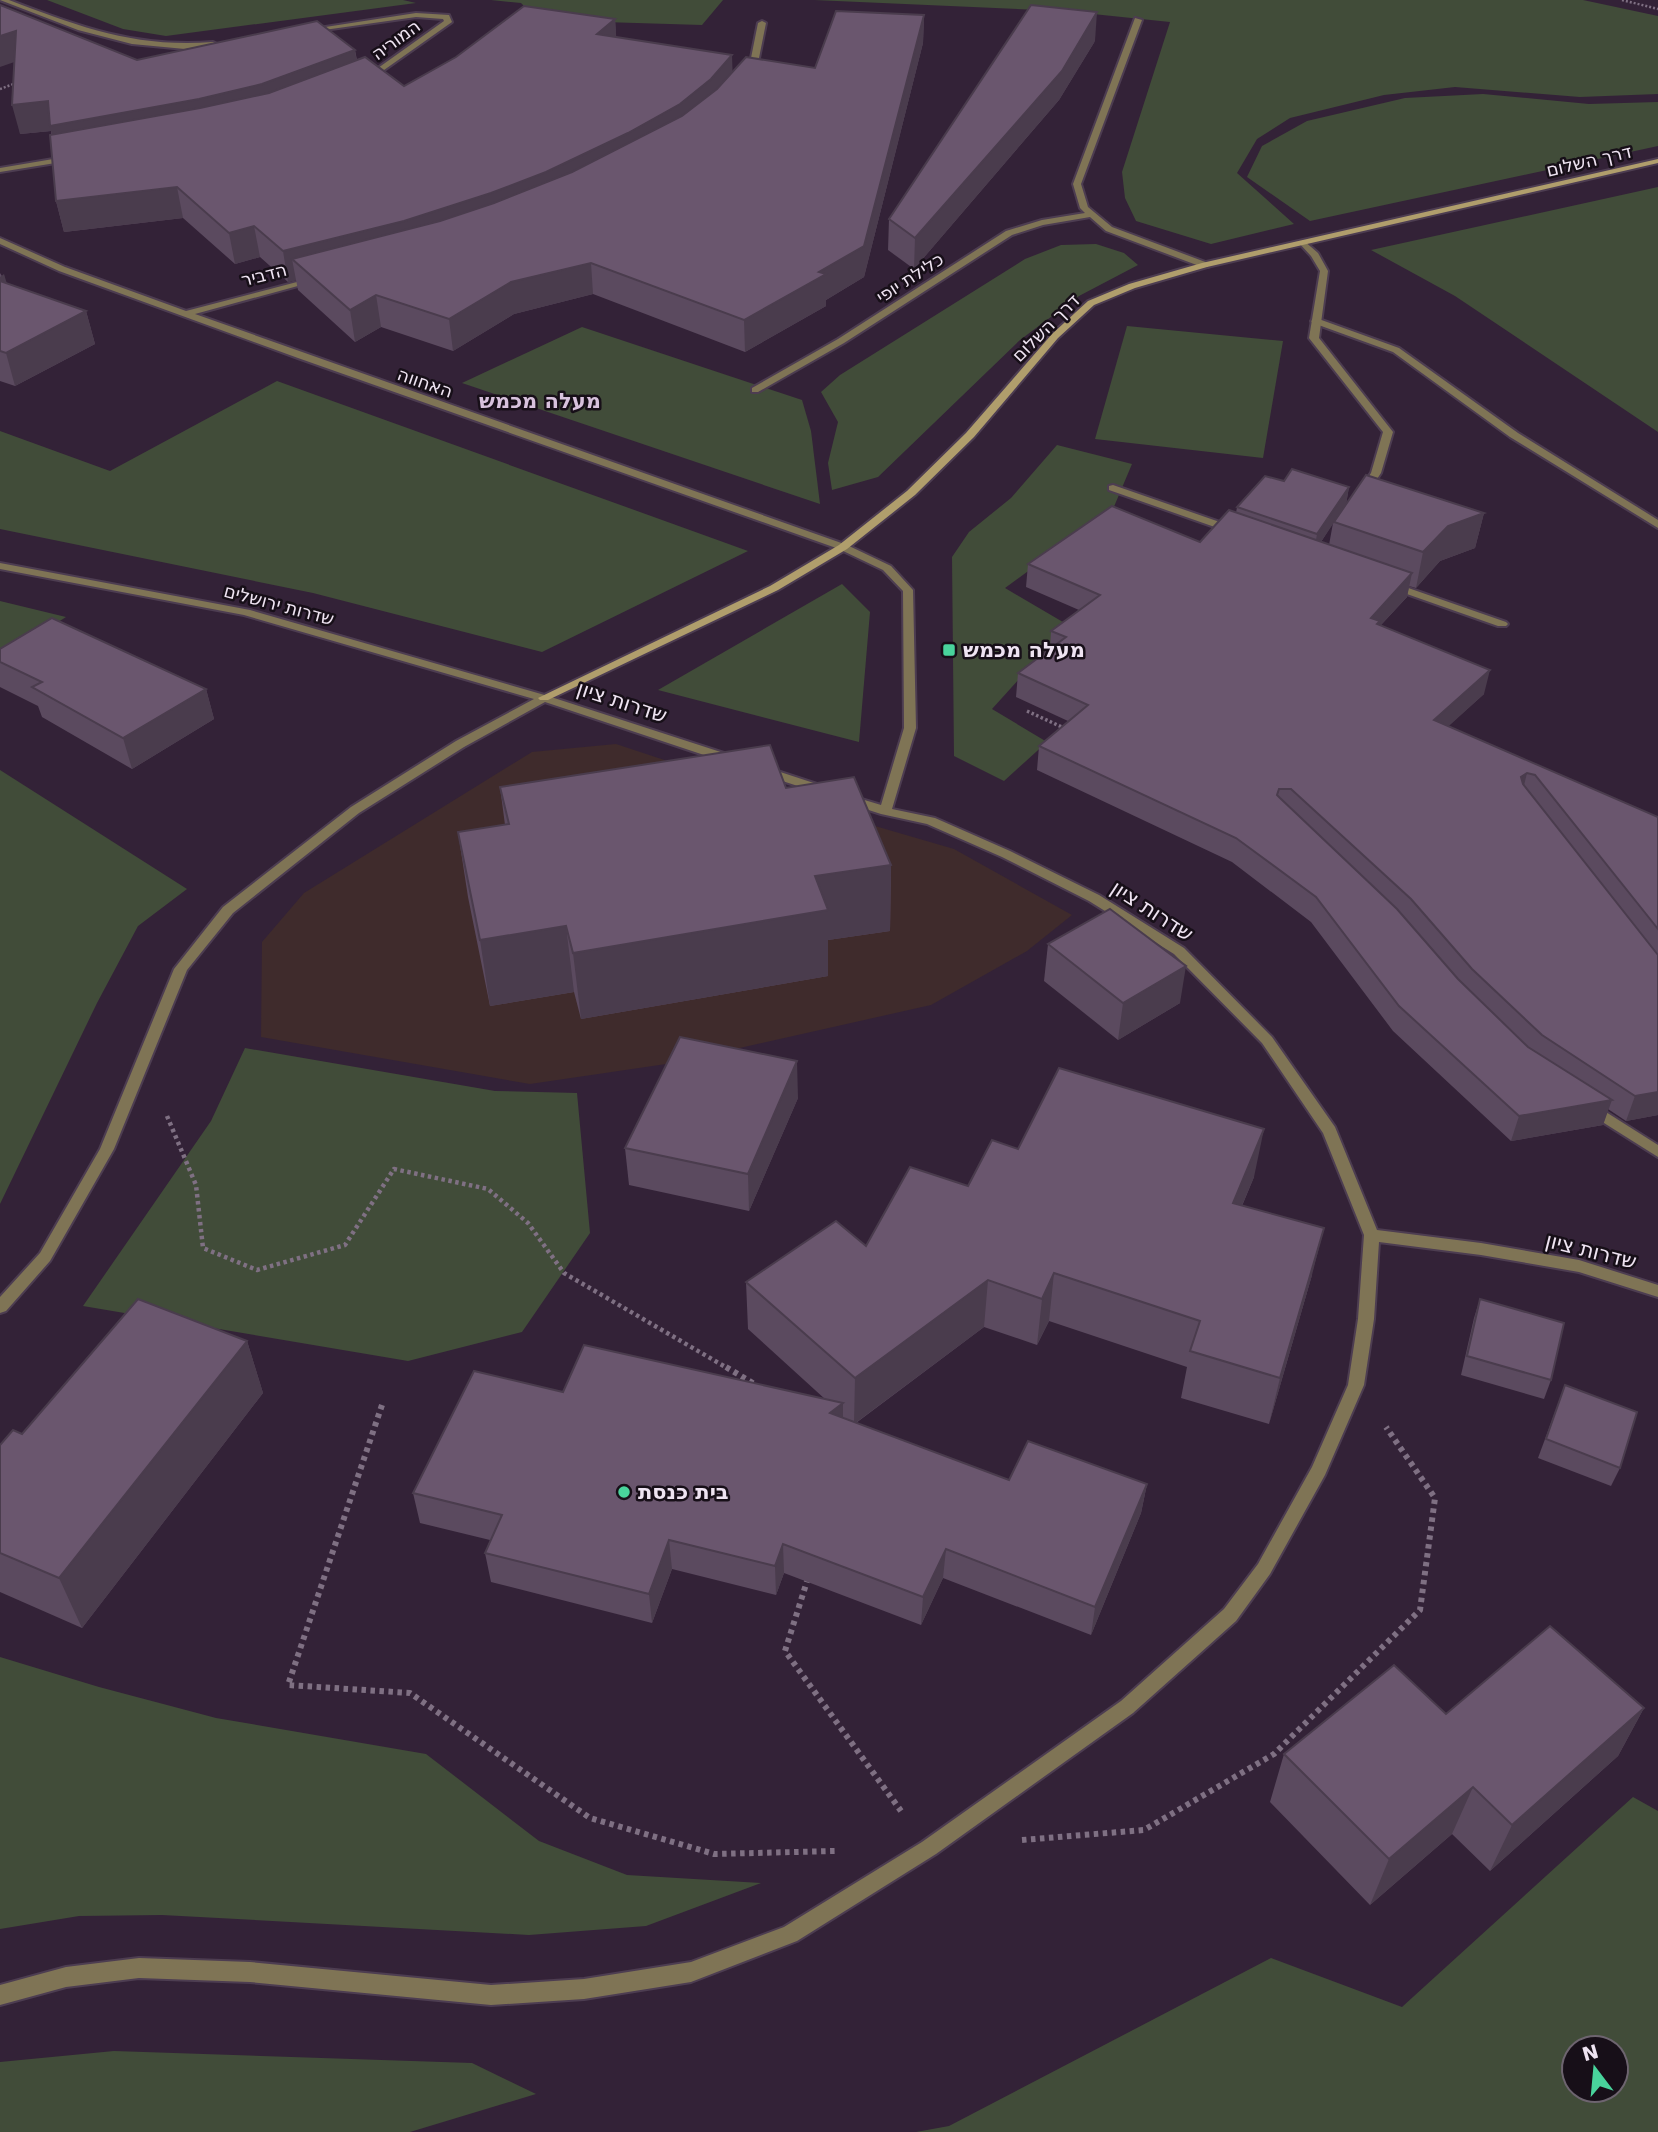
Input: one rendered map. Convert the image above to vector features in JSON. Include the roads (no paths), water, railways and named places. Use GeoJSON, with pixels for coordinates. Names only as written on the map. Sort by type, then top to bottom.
{"type":"FeatureCollection","features":[{"type":"Feature","properties":{"kind":"street"},"geometry":{"type":"LineString","coordinates":[[4,0],[82,30],[132,43],[169,48],[224,43]]}},
{"type":"Feature","properties":{"kind":"street","name":"המוריה"},"geometry":{"type":"LineString","coordinates":[[296,32],[416,15],[446,17],[448,22],[360,84]]}},
{"type":"Feature","properties":{"kind":"street"},"geometry":{"type":"LineString","coordinates":[[1138,20],[1077,184],[1084,208],[1109,229],[1205,265]]}},
{"type":"Feature","properties":{"kind":"street"},"geometry":{"type":"LineString","coordinates":[[743,80],[754,63],[762,23]]}},
{"type":"Feature","properties":{"kind":"street"},"geometry":{"type":"LineString","coordinates":[[0,170],[85,155]]}},
{"type":"Feature","properties":{"kind":"street","name":"דרך השלום"},"geometry":{"type":"LineString","coordinates":[[544,698],[774,588],[843,547],[911,493],[970,435],[1055,335],[1091,303],[1132,286],[1205,265],[1658,161]]}},
{"type":"Feature","properties":{"kind":"street","name":"כלילת יופי"},"geometry":{"type":"LineString","coordinates":[[755,390],[841,341],[1009,233],[1042,223],[1092,214]]}},
{"type":"Feature","properties":{"kind":"street","name":"האחווה"},"geometry":{"type":"LineString","coordinates":[[0,241],[62,269],[843,547],[887,569],[908,590],[910,728],[885,811]]}},
{"type":"Feature","properties":{"kind":"street"},"geometry":{"type":"LineString","coordinates":[[1303,243],[1324,271],[1314,338],[1333,366],[1366,401],[1388,432],[1376,473],[1354,505]]}},
{"type":"Feature","properties":{"kind":"street","name":"הדביר"},"geometry":{"type":"LineString","coordinates":[[186,314],[323,277]]}},
{"type":"Feature","properties":{"kind":"street"},"geometry":{"type":"LineString","coordinates":[[1316,321],[1396,350],[1514,435],[1658,525]]}},
{"type":"Feature","properties":{"kind":"street"},"geometry":{"type":"LineString","coordinates":[[1113,488],[1246,534]]}},
{"type":"Feature","properties":{"kind":"street","name":"שדרות ירושלים"},"geometry":{"type":"LineString","coordinates":[[0,566],[246,612],[544,698]]}},
{"type":"Feature","properties":{"kind":"street"},"geometry":{"type":"LineString","coordinates":[[1379,581],[1503,624]]}},
{"type":"Feature","properties":{"kind":"street"},"geometry":{"type":"LineString","coordinates":[[0,1307],[45,1257],[100,1161],[181,969],[228,910],[355,810],[460,744],[544,698]]}},
{"type":"Feature","properties":{"kind":"street","name":"שדרות ציון"},"geometry":{"type":"LineString","coordinates":[[544,698],[885,811],[931,821],[1006,854],[1094,898],[1179,951],[1267,1040],[1330,1131],[1372,1235],[1482,1249],[1579,1266],[1657,1288]]}},
{"type":"Feature","properties":{"kind":"street"},"geometry":{"type":"LineString","coordinates":[[1579,1100],[1658,1152]]}},
{"type":"Feature","properties":{"kind":"street"},"geometry":{"type":"LineString","coordinates":[[0,1994],[66,1977],[139,1968],[250,1972],[491,1995],[584,1989],[691,1972],[790,1934],[929,1848],[1127,1707],[1230,1615],[1264,1569],[1320,1470],[1356,1385],[1366,1319],[1372,1235]]}},
{"type":"Feature","properties":{"kind":"place","name":"מעלה מכמש"},"geometry":{"type":"Point","coordinates":[949,650]}},
{"type":"Feature","properties":{"kind":"place","name":"בית כנסת"},"geometry":{"type":"Point","coordinates":[624,1492]}},
{"type":"Feature","properties":{"kind":"district","name":"מעלה מכמש"},"geometry":{"type":"Point","coordinates":[540,401]}}]}
